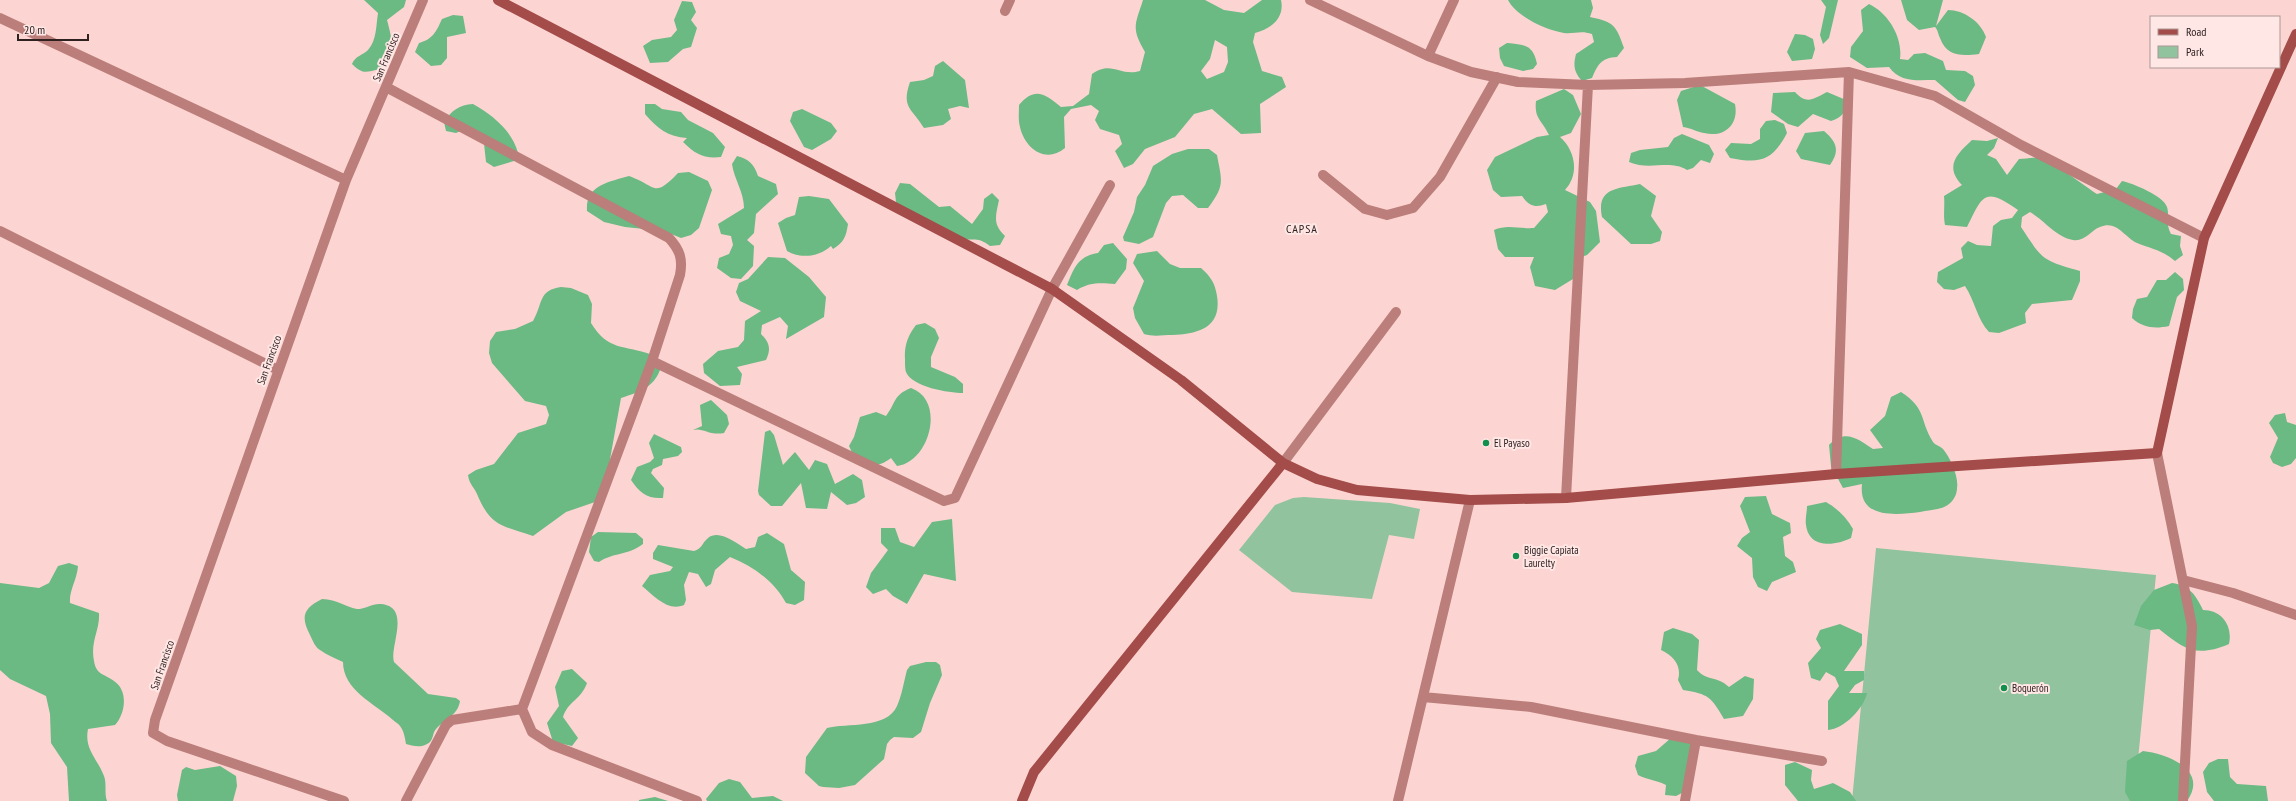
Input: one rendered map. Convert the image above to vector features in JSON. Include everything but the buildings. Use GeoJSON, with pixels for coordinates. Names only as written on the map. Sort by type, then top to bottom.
{"type":"FeatureCollection","features":[{"type":"Feature","properties":{"kind":"street","name":"San Francisco"},"geometry":{"type":"LineString","coordinates":[[344,801],[167,741],[153,733],[155,720],[346,180],[423,0]]}},
{"type":"Feature","properties":{"kind":"street"},"geometry":{"type":"LineString","coordinates":[[498,0],[1052,289],[1181,380],[1283,463],[1317,479],[1357,490],[1470,500],[1566,498],[1836,474],[2157,453]]}},
{"type":"Feature","properties":{"kind":"street"},"geometry":{"type":"LineString","coordinates":[[1005,11],[1010,0]]}},
{"type":"Feature","properties":{"kind":"street"},"geometry":{"type":"LineString","coordinates":[[1310,0],[1428,56],[1471,72],[1518,82],[1588,85],[1685,83],[1849,72],[1935,96],[2022,145],[2204,238]]}},
{"type":"Feature","properties":{"kind":"street"},"geometry":{"type":"LineString","coordinates":[[1428,56],[1454,0]]}},
{"type":"Feature","properties":{"kind":"street"},"geometry":{"type":"LineString","coordinates":[[0,18],[346,180]]}},
{"type":"Feature","properties":{"kind":"street"},"geometry":{"type":"LineString","coordinates":[[2183,801],[2192,626],[2157,453],[2204,238],[2296,34]]}},
{"type":"Feature","properties":{"kind":"street"},"geometry":{"type":"LineString","coordinates":[[1836,474],[1849,72]]}},
{"type":"Feature","properties":{"kind":"street"},"geometry":{"type":"LineString","coordinates":[[1323,174],[1365,208],[1387,215],[1413,208],[1440,177],[1497,78]]}},
{"type":"Feature","properties":{"kind":"street"},"geometry":{"type":"LineString","coordinates":[[1566,498],[1588,85]]}},
{"type":"Feature","properties":{"kind":"street"},"geometry":{"type":"LineString","coordinates":[[386,87],[669,238],[677,246],[682,263],[680,275],[652,361],[522,709],[532,732],[552,745],[697,801]]}},
{"type":"Feature","properties":{"kind":"street"},"geometry":{"type":"LineString","coordinates":[[652,361],[944,501],[950,501],[955,498],[1052,289],[1110,185]]}},
{"type":"Feature","properties":{"kind":"street"},"geometry":{"type":"LineString","coordinates":[[0,231],[278,370]]}},
{"type":"Feature","properties":{"kind":"street"},"geometry":{"type":"LineString","coordinates":[[1022,801],[1034,772],[1283,463],[1396,312]]}},
{"type":"Feature","properties":{"kind":"street"},"geometry":{"type":"LineString","coordinates":[[1398,801],[1470,500]]}},
{"type":"Feature","properties":{"kind":"street"},"geometry":{"type":"LineString","coordinates":[[2183,580],[2233,593],[2296,614]]}},
{"type":"Feature","properties":{"kind":"street"},"geometry":{"type":"LineString","coordinates":[[1423,697],[1531,707],[1696,740],[1822,761]]}},
{"type":"Feature","properties":{"kind":"street"},"geometry":{"type":"LineString","coordinates":[[406,801],[446,725],[452,720],[522,709]]}},
{"type":"Feature","properties":{"kind":"street"},"geometry":{"type":"LineString","coordinates":[[1685,801],[1696,740]]}},
{"type":"Feature","properties":{"kind":"green space"},"geometry":{"type":"Polygon","coordinates":[[[364,0],[406,0],[404,7],[387,20],[391,34],[391,45],[385,62],[380,69],[365,72],[359,70],[352,64],[355,59],[366,52],[371,46],[376,32],[378,13],[364,0]]]}},
{"type":"Feature","properties":{"kind":"green space"},"geometry":{"type":"Polygon","coordinates":[[[1143,0],[1205,0],[1224,10],[1244,13],[1262,0],[1281,0],[1281,12],[1276,22],[1266,29],[1255,33],[1253,42],[1262,71],[1282,77],[1286,87],[1260,104],[1261,133],[1241,134],[1212,109],[1194,114],[1175,137],[1145,149],[1133,164],[1124,168],[1115,151],[1122,144],[1119,135],[1100,129],[1095,120],[1099,111],[1091,105],[1071,109],[1064,117],[1065,148],[1058,153],[1051,155],[1037,152],[1031,148],[1026,142],[1019,122],[1019,105],[1030,95],[1040,94],[1061,107],[1073,106],[1089,94],[1092,74],[1099,70],[1111,68],[1127,72],[1140,71],[1145,52],[1136,32],[1136,21],[1143,0]],[[1215,40],[1210,59],[1201,71],[1207,79],[1224,72],[1228,62],[1227,47],[1215,40]]]}},
{"type":"Feature","properties":{"kind":"green space"},"geometry":{"type":"Polygon","coordinates":[[[1508,0],[1591,0],[1593,8],[1590,17],[1604,21],[1613,26],[1619,34],[1624,48],[1617,57],[1604,60],[1598,65],[1592,78],[1582,81],[1576,72],[1574,65],[1575,58],[1576,54],[1594,42],[1592,34],[1585,32],[1564,33],[1541,26],[1518,12],[1508,0]]]}},
{"type":"Feature","properties":{"kind":"green space"},"geometry":{"type":"Polygon","coordinates":[[[1821,0],[1838,0],[1829,38],[1823,44],[1820,35],[1826,7],[1821,0]]]}},
{"type":"Feature","properties":{"kind":"green space"},"geometry":{"type":"Polygon","coordinates":[[[1901,0],[1943,0],[1936,26],[1948,10],[1960,12],[1971,18],[1980,26],[1986,37],[1979,54],[1961,55],[1951,52],[1943,44],[1935,27],[1919,30],[1907,20],[1901,0]]]}},
{"type":"Feature","properties":{"kind":"green space"},"geometry":{"type":"Polygon","coordinates":[[[682,1],[692,2],[696,12],[691,20],[697,28],[691,47],[683,49],[668,62],[650,63],[643,46],[652,40],[671,37],[677,30],[674,20],[682,1]]]}},
{"type":"Feature","properties":{"kind":"green space"},"geometry":{"type":"Polygon","coordinates":[[[1869,4],[1882,13],[1897,34],[1900,59],[1908,60],[1914,54],[1925,53],[1943,61],[1946,70],[1965,71],[1973,76],[1975,85],[1965,102],[1958,100],[1935,80],[1909,80],[1899,76],[1889,67],[1867,68],[1850,57],[1851,47],[1863,31],[1861,10],[1869,4]]]}},
{"type":"Feature","properties":{"kind":"green space"},"geometry":{"type":"Polygon","coordinates":[[[453,15],[463,16],[466,33],[447,37],[447,58],[441,65],[431,66],[415,52],[419,43],[428,39],[434,34],[442,19],[453,15]]]}},
{"type":"Feature","properties":{"kind":"green space"},"geometry":{"type":"Polygon","coordinates":[[[1795,34],[1805,35],[1813,39],[1815,49],[1812,59],[1792,61],[1787,52],[1795,34]]]}},
{"type":"Feature","properties":{"kind":"green space"},"geometry":{"type":"Polygon","coordinates":[[[1507,43],[1523,45],[1530,49],[1537,64],[1533,69],[1523,71],[1504,66],[1500,58],[1499,48],[1507,43]]]}},
{"type":"Feature","properties":{"kind":"green space"},"geometry":{"type":"Polygon","coordinates":[[[943,61],[965,80],[969,108],[960,106],[948,109],[951,119],[943,125],[924,128],[907,103],[910,82],[924,80],[933,76],[935,66],[943,61]]]}},
{"type":"Feature","properties":{"kind":"green space"},"geometry":{"type":"Polygon","coordinates":[[[1700,85],[1735,104],[1735,118],[1729,128],[1724,131],[1712,134],[1683,127],[1677,100],[1681,91],[1700,85]]]}},
{"type":"Feature","properties":{"kind":"green space"},"geometry":{"type":"Polygon","coordinates":[[[1564,89],[1573,95],[1581,114],[1571,133],[1560,137],[1569,149],[1574,162],[1573,177],[1565,190],[1590,202],[1596,211],[1600,242],[1587,255],[1576,259],[1573,279],[1555,290],[1535,286],[1530,267],[1534,257],[1505,257],[1498,249],[1494,230],[1504,227],[1534,228],[1548,212],[1546,204],[1539,206],[1532,205],[1522,196],[1501,197],[1493,190],[1487,170],[1495,157],[1537,137],[1549,135],[1537,116],[1536,101],[1564,89]]]}},
{"type":"Feature","properties":{"kind":"green space"},"geometry":{"type":"Polygon","coordinates":[[[1795,92],[1807,100],[1814,99],[1827,92],[1846,100],[1843,114],[1831,121],[1813,114],[1798,127],[1788,124],[1771,112],[1773,93],[1795,92]]]}},
{"type":"Feature","properties":{"kind":"green space"},"geometry":{"type":"Polygon","coordinates":[[[473,104],[494,118],[506,130],[518,153],[514,161],[494,167],[486,162],[483,134],[465,129],[456,133],[446,131],[444,122],[450,114],[460,107],[473,104]]]}},
{"type":"Feature","properties":{"kind":"green space"},"geometry":{"type":"Polygon","coordinates":[[[645,104],[655,104],[662,109],[681,112],[688,120],[713,133],[725,147],[721,157],[700,155],[683,142],[687,138],[674,136],[663,131],[645,114],[645,104]]]}},
{"type":"Feature","properties":{"kind":"green space"},"geometry":{"type":"Polygon","coordinates":[[[802,109],[831,123],[837,131],[831,139],[812,150],[804,147],[790,121],[793,112],[802,109]]]}},
{"type":"Feature","properties":{"kind":"green space"},"geometry":{"type":"Polygon","coordinates":[[[1775,120],[1784,124],[1787,133],[1782,142],[1771,155],[1758,160],[1750,161],[1730,158],[1725,150],[1731,143],[1751,144],[1760,139],[1760,129],[1766,121],[1775,120]]]}},
{"type":"Feature","properties":{"kind":"green space"},"geometry":{"type":"Polygon","coordinates":[[[1824,131],[1832,139],[1836,147],[1835,155],[1830,165],[1801,159],[1796,151],[1805,133],[1824,131]]]}},
{"type":"Feature","properties":{"kind":"green space"},"geometry":{"type":"Polygon","coordinates":[[[1682,134],[1709,145],[1714,154],[1710,163],[1701,160],[1693,168],[1687,170],[1673,165],[1644,166],[1629,162],[1631,153],[1640,150],[1668,147],[1674,138],[1682,134]]]}},
{"type":"Feature","properties":{"kind":"green space"},"geometry":{"type":"Polygon","coordinates":[[[1998,138],[1994,148],[1987,155],[1996,159],[2007,175],[2019,159],[2038,158],[2060,168],[2097,194],[2116,189],[2122,181],[2133,184],[2154,194],[2165,203],[2167,207],[2168,227],[2171,234],[2181,236],[2180,246],[2183,255],[2175,261],[2161,252],[2137,243],[2116,227],[2106,225],[2100,227],[2084,238],[2073,240],[2056,232],[2030,212],[2022,217],[2021,227],[2039,253],[2050,261],[2080,271],[2080,281],[2072,300],[2032,304],[2025,313],[2026,323],[1999,333],[1989,332],[1979,316],[1965,286],[1954,290],[1944,289],[1937,282],[1938,272],[1963,258],[1961,248],[1968,241],[1977,245],[1991,246],[1993,226],[2001,220],[2012,218],[2018,210],[1998,198],[1991,196],[1981,201],[1967,227],[1945,225],[1944,196],[1962,185],[1954,172],[1953,166],[1957,155],[1972,140],[1987,141],[1998,138]]]}},
{"type":"Feature","properties":{"kind":"green space"},"geometry":{"type":"Polygon","coordinates":[[[1188,149],[1209,149],[1217,155],[1221,183],[1217,194],[1208,208],[1198,208],[1183,195],[1172,196],[1166,203],[1153,237],[1139,244],[1124,241],[1123,237],[1134,212],[1137,197],[1145,185],[1153,166],[1172,154],[1188,149]]]}},
{"type":"Feature","properties":{"kind":"green space"},"geometry":{"type":"Polygon","coordinates":[[[737,156],[750,163],[755,168],[758,176],[776,184],[778,194],[756,214],[754,233],[747,240],[754,246],[753,266],[741,279],[731,278],[717,268],[719,258],[729,254],[733,245],[731,236],[721,234],[718,224],[744,208],[744,202],[732,164],[737,156]]]}},
{"type":"Feature","properties":{"kind":"green space"},"geometry":{"type":"Polygon","coordinates":[[[689,172],[708,181],[712,190],[699,228],[691,235],[681,238],[664,231],[625,227],[604,222],[587,211],[587,202],[590,195],[594,190],[606,183],[629,176],[655,188],[659,188],[664,186],[678,173],[689,172]]]}},
{"type":"Feature","properties":{"kind":"green space"},"geometry":{"type":"Polygon","coordinates":[[[900,183],[910,184],[939,207],[950,206],[972,224],[983,209],[984,199],[992,193],[999,200],[996,219],[998,227],[1005,236],[1000,245],[990,246],[979,240],[954,237],[927,224],[896,202],[895,193],[900,183]]]}},
{"type":"Feature","properties":{"kind":"green space"},"geometry":{"type":"Polygon","coordinates":[[[1640,184],[1656,196],[1651,216],[1662,232],[1660,241],[1651,244],[1631,244],[1602,217],[1602,200],[1610,191],[1640,184]]]}},
{"type":"Feature","properties":{"kind":"green space"},"geometry":{"type":"Polygon","coordinates":[[[809,196],[829,199],[848,224],[845,236],[840,244],[833,249],[831,246],[821,253],[810,256],[792,254],[787,251],[778,223],[795,215],[799,197],[809,196]]]}},
{"type":"Feature","properties":{"kind":"green space"},"geometry":{"type":"Polygon","coordinates":[[[1113,243],[1127,259],[1126,269],[1115,284],[1091,284],[1077,290],[1067,285],[1072,273],[1081,260],[1098,253],[1104,245],[1113,243]]]}},
{"type":"Feature","properties":{"kind":"green space"},"geometry":{"type":"Polygon","coordinates":[[[1157,251],[1170,264],[1180,268],[1201,268],[1212,280],[1216,291],[1218,307],[1212,322],[1206,327],[1191,333],[1154,336],[1144,334],[1135,318],[1133,308],[1144,281],[1133,263],[1137,254],[1157,251]]]}},
{"type":"Feature","properties":{"kind":"green space"},"geometry":{"type":"Polygon","coordinates":[[[768,257],[785,258],[809,277],[826,297],[824,317],[786,339],[788,326],[780,317],[762,325],[761,334],[769,346],[769,353],[766,360],[737,367],[742,374],[740,385],[720,386],[704,373],[703,364],[718,351],[738,347],[744,340],[745,321],[761,311],[740,301],[736,292],[739,283],[748,279],[768,257]]]}},
{"type":"Feature","properties":{"kind":"green space"},"geometry":{"type":"Polygon","coordinates":[[[2175,272],[2183,279],[2184,290],[2177,297],[2169,326],[2149,327],[2140,324],[2132,318],[2133,309],[2137,299],[2147,297],[2157,280],[2166,280],[2175,272]]]}},
{"type":"Feature","properties":{"kind":"green space"},"geometry":{"type":"Polygon","coordinates":[[[561,287],[571,288],[588,295],[592,304],[591,323],[597,332],[604,338],[617,346],[650,354],[660,370],[653,381],[645,388],[621,398],[609,465],[595,502],[566,512],[533,536],[505,527],[492,519],[482,505],[470,483],[468,475],[476,470],[494,464],[518,433],[546,424],[549,415],[546,406],[525,401],[492,363],[489,353],[490,341],[496,332],[515,329],[533,321],[542,299],[548,291],[561,287]]]}},
{"type":"Feature","properties":{"kind":"green space"},"geometry":{"type":"Polygon","coordinates":[[[925,323],[935,329],[939,338],[931,357],[931,367],[955,377],[963,384],[963,393],[949,392],[923,385],[915,382],[906,372],[905,350],[907,341],[916,325],[925,323]]]}},
{"type":"Feature","properties":{"kind":"green space"},"geometry":{"type":"Polygon","coordinates":[[[911,388],[922,395],[928,405],[931,417],[930,430],[925,443],[918,454],[909,462],[897,466],[891,458],[883,463],[870,466],[857,463],[849,446],[854,437],[860,417],[876,412],[886,416],[898,397],[911,388]]]}},
{"type":"Feature","properties":{"kind":"green space"},"geometry":{"type":"Polygon","coordinates":[[[1901,392],[1919,409],[1933,442],[1943,449],[1957,478],[1954,499],[1943,508],[1900,514],[1890,514],[1872,509],[1866,504],[1862,495],[1862,484],[1843,488],[1831,466],[1829,445],[1841,437],[1846,436],[1857,439],[1873,449],[1883,448],[1870,430],[1885,416],[1891,397],[1901,392]]]}},
{"type":"Feature","properties":{"kind":"green space"},"geometry":{"type":"Polygon","coordinates":[[[711,400],[727,415],[729,424],[724,433],[719,434],[697,429],[693,430],[702,426],[700,405],[711,400]]]}},
{"type":"Feature","properties":{"kind":"green space"},"geometry":{"type":"Polygon","coordinates":[[[2285,413],[2287,422],[2296,425],[2296,458],[2291,464],[2282,467],[2273,463],[2270,457],[2278,438],[2269,423],[2275,415],[2285,413]]]}},
{"type":"Feature","properties":{"kind":"green space"},"geometry":{"type":"Polygon","coordinates":[[[770,430],[774,435],[783,465],[795,452],[809,470],[815,460],[827,464],[835,484],[853,474],[862,480],[865,497],[856,503],[847,505],[831,492],[827,509],[806,508],[801,483],[782,506],[771,506],[759,495],[758,491],[765,432],[770,430]]]}},
{"type":"Feature","properties":{"kind":"green space"},"geometry":{"type":"Polygon","coordinates":[[[654,434],[681,447],[682,452],[678,456],[663,459],[662,465],[653,469],[651,473],[664,488],[663,498],[657,498],[644,494],[631,480],[637,467],[650,462],[654,458],[649,443],[654,434]]]}},
{"type":"Feature","properties":{"kind":"green space"},"geometry":{"type":"Polygon","coordinates":[[[1766,496],[1772,514],[1790,523],[1791,533],[1783,537],[1785,556],[1793,562],[1796,572],[1772,582],[1767,591],[1758,587],[1753,577],[1752,558],[1737,546],[1742,538],[1750,532],[1740,506],[1745,497],[1766,496]]]}},
{"type":"Feature","properties":{"kind":"green space"},"geometry":{"type":"Polygon","coordinates":[[[1304,497],[1390,503],[1420,509],[1414,539],[1389,535],[1372,599],[1292,592],[1239,550],[1275,505],[1293,498],[1304,497]]]}},
{"type":"Feature","properties":{"kind":"green space"},"geometry":{"type":"Polygon","coordinates":[[[1826,502],[1845,517],[1853,529],[1851,538],[1838,543],[1824,544],[1817,542],[1808,533],[1806,523],[1807,506],[1826,502]]]}},
{"type":"Feature","properties":{"kind":"green space"},"geometry":{"type":"Polygon","coordinates":[[[952,519],[956,581],[924,574],[907,604],[893,596],[886,589],[873,594],[866,587],[871,573],[888,550],[881,543],[881,528],[895,528],[900,542],[914,547],[932,522],[952,519]]]}},
{"type":"Feature","properties":{"kind":"green space"},"geometry":{"type":"Polygon","coordinates":[[[598,532],[636,533],[643,539],[643,544],[637,548],[599,562],[594,561],[589,552],[591,537],[598,532]]]}},
{"type":"Feature","properties":{"kind":"green space"},"geometry":{"type":"Polygon","coordinates":[[[767,533],[784,544],[791,570],[805,582],[804,600],[795,605],[786,603],[769,581],[762,575],[747,565],[730,557],[715,570],[711,584],[706,587],[698,574],[689,572],[684,585],[686,600],[684,605],[678,607],[667,605],[642,586],[650,575],[670,571],[673,567],[653,559],[653,553],[658,545],[694,551],[697,550],[708,538],[717,535],[727,538],[746,549],[755,547],[758,537],[767,533]]]}},
{"type":"Feature","properties":{"kind":"green space","name":"Boquerón"},"geometry":{"type":"Polygon","coordinates":[[[1876,548],[2156,575],[2134,801],[1852,801],[1876,548]]]}},
{"type":"Feature","properties":{"kind":"green space"},"geometry":{"type":"Polygon","coordinates":[[[69,563],[78,566],[70,603],[99,613],[93,648],[95,666],[101,674],[119,685],[124,696],[123,709],[115,725],[88,729],[87,736],[89,748],[104,776],[107,801],[69,801],[67,767],[51,743],[50,714],[46,696],[10,679],[0,670],[0,583],[39,588],[49,583],[58,566],[69,563]]]}},
{"type":"Feature","properties":{"kind":"green space"},"geometry":{"type":"Polygon","coordinates":[[[2172,583],[2188,589],[2197,599],[2203,610],[2216,613],[2225,620],[2228,625],[2230,637],[2229,644],[2218,648],[2199,651],[2183,646],[2159,629],[2150,630],[2134,625],[2141,606],[2154,590],[2172,583]]]}},
{"type":"Feature","properties":{"kind":"green space"},"geometry":{"type":"Polygon","coordinates":[[[322,599],[333,600],[357,609],[375,604],[381,604],[390,607],[395,612],[397,628],[393,655],[394,662],[428,694],[456,698],[460,701],[457,710],[435,731],[429,743],[419,746],[406,744],[403,732],[399,725],[369,702],[354,688],[344,672],[343,662],[328,655],[315,646],[305,623],[305,618],[308,609],[322,599]]]}},
{"type":"Feature","properties":{"kind":"green space"},"geometry":{"type":"Polygon","coordinates":[[[1840,624],[1862,634],[1862,645],[1844,671],[1864,671],[1864,680],[1855,685],[1849,693],[1867,693],[1858,711],[1847,722],[1834,729],[1828,730],[1828,701],[1839,686],[1835,677],[1826,672],[1820,681],[1811,678],[1808,663],[1821,648],[1816,639],[1820,630],[1840,624]]]}},
{"type":"Feature","properties":{"kind":"green space"},"geometry":{"type":"Polygon","coordinates":[[[1673,628],[1692,634],[1699,640],[1697,670],[1701,674],[1720,681],[1729,687],[1745,676],[1754,679],[1753,699],[1743,716],[1724,719],[1712,701],[1704,695],[1683,690],[1678,680],[1679,670],[1676,662],[1670,655],[1661,650],[1664,632],[1673,628]]]}},
{"type":"Feature","properties":{"kind":"green space"},"geometry":{"type":"Polygon","coordinates":[[[926,662],[936,662],[940,665],[942,675],[930,703],[921,732],[913,738],[894,737],[890,740],[887,744],[884,759],[855,785],[839,788],[823,787],[819,786],[805,773],[806,757],[827,728],[866,724],[885,718],[892,713],[897,706],[902,693],[907,670],[910,666],[926,662]]]}},
{"type":"Feature","properties":{"kind":"green space"},"geometry":{"type":"Polygon","coordinates":[[[572,669],[587,683],[581,693],[568,707],[563,717],[578,738],[572,746],[553,742],[547,723],[559,706],[555,687],[562,671],[572,669]]]}},
{"type":"Feature","properties":{"kind":"green space"},"geometry":{"type":"Polygon","coordinates":[[[1671,738],[1690,741],[1695,749],[1686,791],[1676,796],[1665,795],[1666,785],[1638,775],[1635,766],[1638,756],[1656,751],[1671,738]]]}},
{"type":"Feature","properties":{"kind":"green space"},"geometry":{"type":"Polygon","coordinates":[[[2143,751],[2174,760],[2189,772],[2193,781],[2192,790],[2187,801],[2130,801],[2125,792],[2127,761],[2143,751]]]}},
{"type":"Feature","properties":{"kind":"green space"},"geometry":{"type":"Polygon","coordinates":[[[2218,759],[2228,759],[2230,777],[2237,784],[2266,786],[2268,801],[2214,801],[2207,792],[2203,772],[2209,763],[2218,759]]]}},
{"type":"Feature","properties":{"kind":"green space"},"geometry":{"type":"Polygon","coordinates":[[[1795,762],[1812,770],[1811,780],[1814,789],[1833,783],[1850,792],[1856,801],[1798,801],[1785,785],[1785,765],[1795,762]]]}},
{"type":"Feature","properties":{"kind":"green space"},"geometry":{"type":"Polygon","coordinates":[[[220,766],[236,776],[237,786],[233,801],[178,801],[177,795],[182,770],[186,767],[195,770],[220,766]]]}},
{"type":"Feature","properties":{"kind":"green space"},"geometry":{"type":"Polygon","coordinates":[[[729,779],[740,782],[752,798],[773,796],[783,801],[707,801],[706,799],[719,783],[729,779]]]}},
{"type":"Feature","properties":{"kind":"green space"},"geometry":{"type":"Polygon","coordinates":[[[655,797],[668,801],[639,801],[639,800],[655,797]]]}},
{"type":"Feature","properties":{"kind":"place","name":"El Payaso"},"geometry":{"type":"Point","coordinates":[1486,443]}},
{"type":"Feature","properties":{"kind":"place","name":"Biggie Capiata Laurelty"},"geometry":{"type":"Point","coordinates":[1516,556]}},
{"type":"Feature","properties":{"kind":"place","name":"Boquerón"},"geometry":{"type":"Point","coordinates":[2004,688]}},
{"type":"Feature","properties":{"kind":"district","name":"CAPSA"},"geometry":{"type":"Point","coordinates":[1302,229]}}]}
